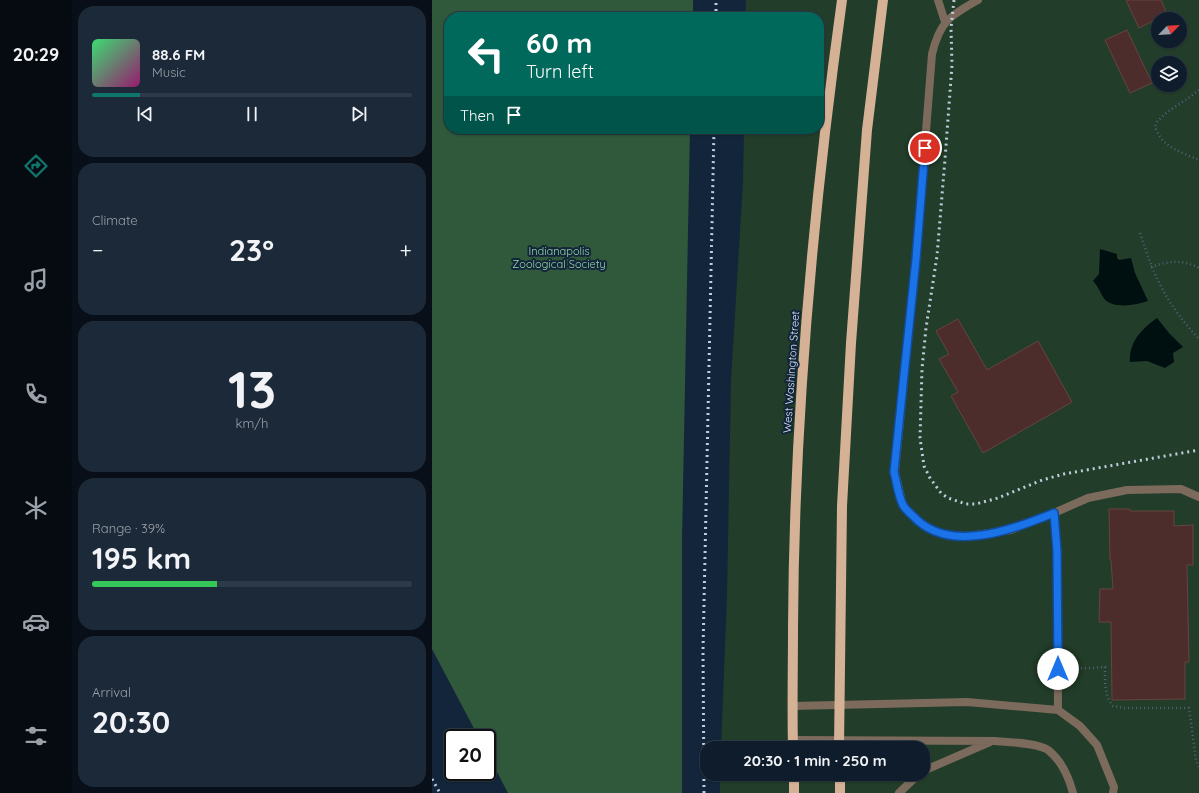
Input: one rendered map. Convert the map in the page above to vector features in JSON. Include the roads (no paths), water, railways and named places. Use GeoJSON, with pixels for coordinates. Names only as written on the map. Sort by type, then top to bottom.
{"type":"FeatureCollection","features":[{"type":"Feature","properties":{"kind":"main road","name":"West Washington Street"},"geometry":{"type":"LineString","coordinates":[[824,127],[842,0]]}},
{"type":"Feature","properties":{"kind":"main road"},"geometry":{"type":"LineString","coordinates":[[839,741],[838,705],[842,506],[851,343],[866,130],[883,0]]}},
{"type":"Feature","properties":{"kind":"main road","name":"West Washington Street"},"geometry":{"type":"LineString","coordinates":[[793,741],[793,541],[801,380],[812,240],[823,134]]}},
{"type":"Feature","properties":{"kind":"main road"},"geometry":{"type":"LineString","coordinates":[[794,781],[794,793]]}},
{"type":"Feature","properties":{"kind":"main road"},"geometry":{"type":"LineString","coordinates":[[840,781],[840,793]]}},
{"type":"Feature","properties":{"kind":"lane"},"geometry":{"type":"LineString","coordinates":[[938,0],[945,22]]}},
{"type":"Feature","properties":{"kind":"lane"},"geometry":{"type":"LineString","coordinates":[[978,0],[945,22],[936,36],[932,54],[916,259],[894,472],[903,506],[922,525],[945,535],[968,536],[1011,530],[1088,498],[1127,490],[1181,489],[1199,497]]}},
{"type":"Feature","properties":{"kind":"lane"},"geometry":{"type":"LineString","coordinates":[[1054,513],[1057,551],[1059,628],[1058,710]]}},
{"type":"Feature","properties":{"kind":"lane"},"geometry":{"type":"LineString","coordinates":[[792,706],[967,702],[1058,710],[1080,726],[1097,745],[1114,787],[1113,793]]}},
{"type":"Feature","properties":{"kind":"lane"},"geometry":{"type":"LineString","coordinates":[[930,742],[995,741],[1021,743],[1047,750],[1068,774],[1073,793]]}},
{"type":"Feature","properties":{"kind":"lane"},"geometry":{"type":"LineString","coordinates":[[930,767],[995,741]]}},
{"type":"Feature","properties":{"kind":"lane"},"geometry":{"type":"LineString","coordinates":[[899,793],[912,781]]}},
{"type":"Feature","properties":{"kind":"railway"},"geometry":{"type":"LineString","coordinates":[[716,0],[716,12]]}},
{"type":"Feature","properties":{"kind":"railway"},"geometry":{"type":"LineString","coordinates":[[954,0],[951,28],[952,65],[937,256],[926,328],[922,369],[920,438],[924,466],[930,478],[941,493],[948,498],[966,504],[976,504],[998,498],[1042,480],[1064,474],[1199,450]]}},
{"type":"Feature","properties":{"kind":"railway"},"geometry":{"type":"LineString","coordinates":[[704,793],[703,651],[714,134]]}},
{"type":"Feature","properties":{"kind":"railway"},"geometry":{"type":"LineString","coordinates":[[432,779],[440,793]]}},
{"type":"Feature","properties":{"kind":"park label","name":"Indianapolis Zoological Society"},"geometry":{"type":"Point","coordinates":[559,257]}}]}
